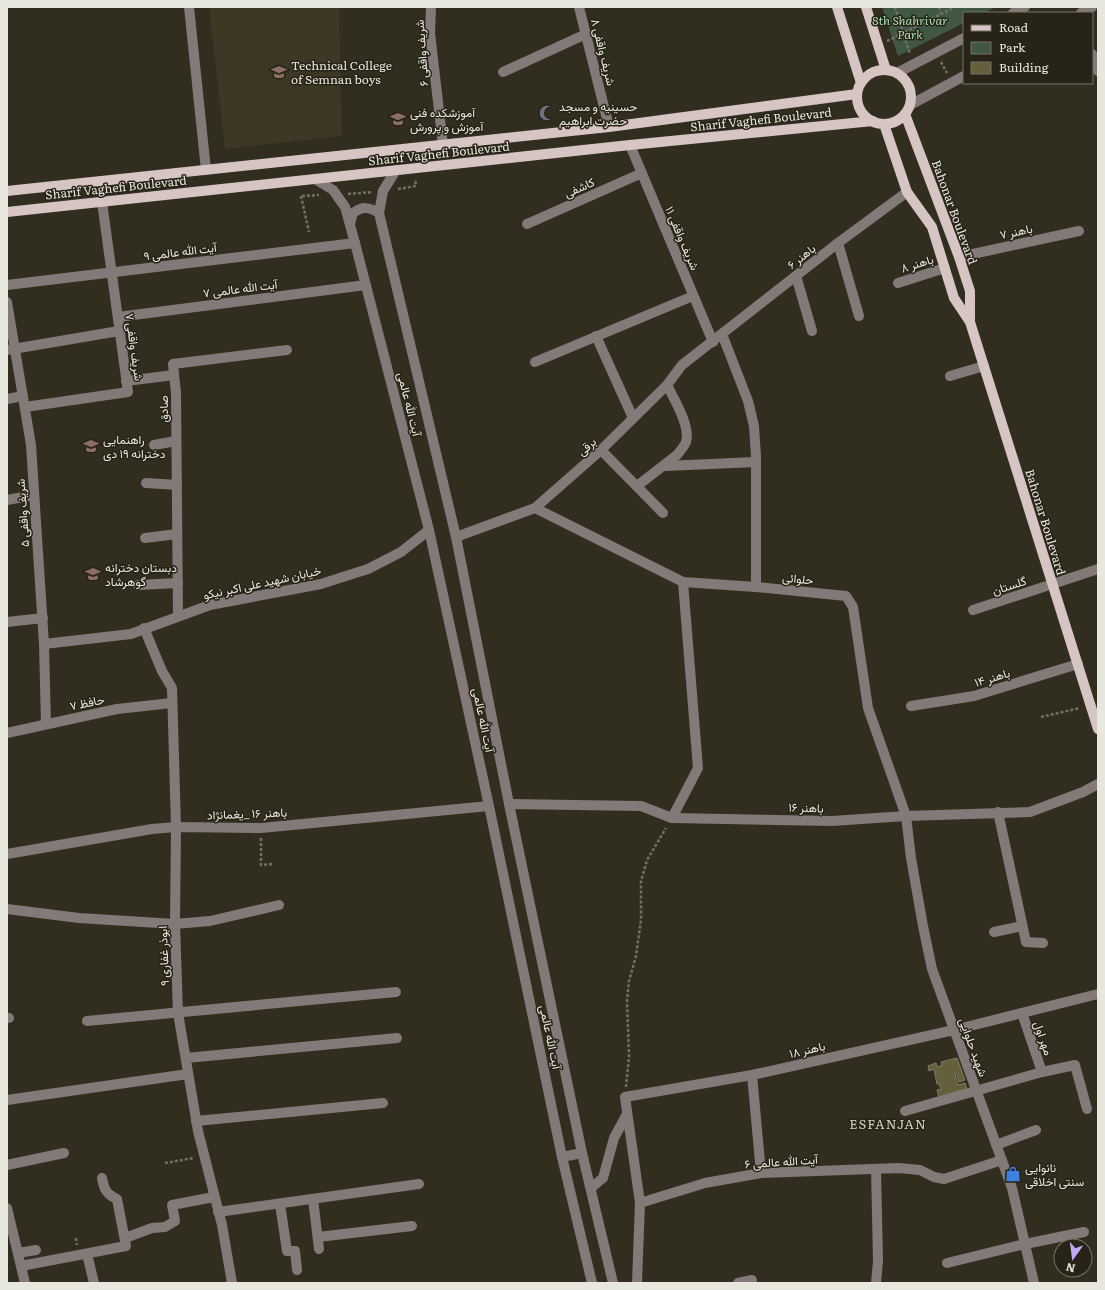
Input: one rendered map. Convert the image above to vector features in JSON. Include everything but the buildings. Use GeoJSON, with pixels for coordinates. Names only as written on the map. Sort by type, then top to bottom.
{"type":"FeatureCollection","features":[{"type":"Feature","properties":{"kind":"main road"},"geometry":{"type":"LineString","coordinates":[[837,7],[861,83]]}},
{"type":"Feature","properties":{"kind":"main road"},"geometry":{"type":"LineString","coordinates":[[866,7],[886,70]]}},
{"type":"Feature","properties":{"kind":"main road"},"geometry":{"type":"LineString","coordinates":[[886,70],[897,73],[906,81],[911,93],[908,110],[896,121],[884,124],[873,121],[864,115],[858,105],[857,94],[861,83],[867,76],[876,71],[886,70]]}},
{"type":"Feature","properties":{"kind":"main road","name":"Sharif Vaghefi Boulevard"},"geometry":{"type":"LineString","coordinates":[[7,191],[609,127],[857,94]]}},
{"type":"Feature","properties":{"kind":"main road","name":"Bahonar Boulevard"},"geometry":{"type":"LineString","coordinates":[[908,110],[970,291],[970,322]]}},
{"type":"Feature","properties":{"kind":"main road","name":"Sharif Vaghefi Boulevard"},"geometry":{"type":"LineString","coordinates":[[7,212],[630,145],[873,121]]}},
{"type":"Feature","properties":{"kind":"main road","name":"Bahonar Boulevard"},"geometry":{"type":"LineString","coordinates":[[884,124],[907,192],[932,227],[954,298],[970,322],[1098,729]]}},
{"type":"Feature","properties":{"kind":"street"},"geometry":{"type":"LineString","coordinates":[[189,7],[206,170]]}},
{"type":"Feature","properties":{"kind":"street","name":"شریف واقفی ۶"},"geometry":{"type":"LineString","coordinates":[[431,7],[430,32],[443,145]]}},
{"type":"Feature","properties":{"kind":"street","name":"شریف واقفی ۸"},"geometry":{"type":"LineString","coordinates":[[579,7],[609,127]]}},
{"type":"Feature","properties":{"kind":"street"},"geometry":{"type":"LineString","coordinates":[[1016,12],[1025,7]]}},
{"type":"Feature","properties":{"kind":"street"},"geometry":{"type":"LineString","coordinates":[[1083,12],[1092,7]]}},
{"type":"Feature","properties":{"kind":"street"},"geometry":{"type":"LineString","coordinates":[[503,72],[586,34]]}},
{"type":"Feature","properties":{"kind":"street"},"geometry":{"type":"LineString","coordinates":[[897,73],[963,39]]}},
{"type":"Feature","properties":{"kind":"street"},"geometry":{"type":"LineString","coordinates":[[1093,57],[1098,71]]}},
{"type":"Feature","properties":{"kind":"street"},"geometry":{"type":"LineString","coordinates":[[908,110],[963,77]]}},
{"type":"Feature","properties":{"kind":"street","name":"شریف واقفی ۱۱"},"geometry":{"type":"LineString","coordinates":[[630,145],[713,342]]}},
{"type":"Feature","properties":{"kind":"street","name":"آیت الله عالمی"},"geometry":{"type":"LineString","coordinates":[[396,170],[383,191],[380,213],[456,537],[509,804],[582,1153],[613,1283]]}},
{"type":"Feature","properties":{"kind":"street","name":"کاشفی"},"geometry":{"type":"LineString","coordinates":[[527,224],[642,173]]}},
{"type":"Feature","properties":{"kind":"street","name":"آیت الله عالمی"},"geometry":{"type":"LineString","coordinates":[[315,179],[333,190],[345,207],[429,530],[489,806],[562,1157],[592,1283]]}},
{"type":"Feature","properties":{"kind":"street","name":"باهنر ۶"},"geometry":{"type":"LineString","coordinates":[[713,342],[838,243],[907,192]]}},
{"type":"Feature","properties":{"kind":"street","name":"شریف واقفی ۷"},"geometry":{"type":"LineString","coordinates":[[25,407],[128,392],[102,202]]}},
{"type":"Feature","properties":{"kind":"street"},"geometry":{"type":"LineString","coordinates":[[350,224],[353,213],[363,208],[370,208],[380,213]]}},
{"type":"Feature","properties":{"kind":"street","name":"باهنر ۷"},"geometry":{"type":"LineString","coordinates":[[959,257],[1079,231]]}},
{"type":"Feature","properties":{"kind":"street","name":"آیت الله عالمی ۹"},"geometry":{"type":"LineString","coordinates":[[7,285],[355,243]]}},
{"type":"Feature","properties":{"kind":"street"},"geometry":{"type":"LineString","coordinates":[[838,243],[859,316]]}},
{"type":"Feature","properties":{"kind":"street","name":"باهنر ۸"},"geometry":{"type":"LineString","coordinates":[[898,283],[945,268]]}},
{"type":"Feature","properties":{"kind":"street"},"geometry":{"type":"LineString","coordinates":[[796,276],[812,331]]}},
{"type":"Feature","properties":{"kind":"street","name":"آیت الله عالمی ۷"},"geometry":{"type":"LineString","coordinates":[[118,317],[366,285]]}},
{"type":"Feature","properties":{"kind":"street"},"geometry":{"type":"LineString","coordinates":[[535,362],[693,296]]}},
{"type":"Feature","properties":{"kind":"street","name":"شریف واقفی ۵"},"geometry":{"type":"LineString","coordinates":[[7,302],[11,349],[23,396],[31,446],[43,618],[46,724]]}},
{"type":"Feature","properties":{"kind":"street"},"geometry":{"type":"LineString","coordinates":[[11,349],[120,332]]}},
{"type":"Feature","properties":{"kind":"street"},"geometry":{"type":"LineString","coordinates":[[722,334],[748,401],[754,426],[756,462],[756,587]]}},
{"type":"Feature","properties":{"kind":"street"},"geometry":{"type":"LineString","coordinates":[[596,336],[633,418]]}},
{"type":"Feature","properties":{"kind":"street","name":"برقی"},"geometry":{"type":"LineString","coordinates":[[456,537],[535,508],[601,450],[667,385],[682,365],[713,342]]}},
{"type":"Feature","properties":{"kind":"street"},"geometry":{"type":"LineString","coordinates":[[126,381],[174,375],[173,364],[287,350]]}},
{"type":"Feature","properties":{"kind":"street"},"geometry":{"type":"LineString","coordinates":[[950,376],[984,366]]}},
{"type":"Feature","properties":{"kind":"street","name":"صادق"},"geometry":{"type":"LineString","coordinates":[[174,375],[176,393],[178,616]]}},
{"type":"Feature","properties":{"kind":"street"},"geometry":{"type":"LineString","coordinates":[[637,486],[665,466],[682,449],[686,441],[686,427],[667,385]]}},
{"type":"Feature","properties":{"kind":"street"},"geometry":{"type":"LineString","coordinates":[[7,399],[23,396]]}},
{"type":"Feature","properties":{"kind":"street"},"geometry":{"type":"LineString","coordinates":[[154,445],[176,441]]}},
{"type":"Feature","properties":{"kind":"street"},"geometry":{"type":"LineString","coordinates":[[601,450],[663,513]]}},
{"type":"Feature","properties":{"kind":"street"},"geometry":{"type":"LineString","coordinates":[[665,466],[756,462]]}},
{"type":"Feature","properties":{"kind":"street"},"geometry":{"type":"LineString","coordinates":[[146,483],[177,485]]}},
{"type":"Feature","properties":{"kind":"street"},"geometry":{"type":"LineString","coordinates":[[7,500],[34,495]]}},
{"type":"Feature","properties":{"kind":"street","name":"حلوائی"},"geometry":{"type":"LineString","coordinates":[[535,508],[683,582],[756,587],[846,596],[853,607],[868,708],[906,816]]}},
{"type":"Feature","properties":{"kind":"street","name":"خیابان شهید علی اکبر نیکو"},"geometry":{"type":"LineString","coordinates":[[44,644],[131,634],[210,605],[321,584],[368,569],[401,552],[429,530]]}},
{"type":"Feature","properties":{"kind":"street"},"geometry":{"type":"LineString","coordinates":[[145,538],[177,534]]}},
{"type":"Feature","properties":{"kind":"street","name":"گلستان"},"geometry":{"type":"LineString","coordinates":[[973,610],[1098,569]]}},
{"type":"Feature","properties":{"kind":"street"},"geometry":{"type":"LineString","coordinates":[[672,818],[698,768],[683,582]]}},
{"type":"Feature","properties":{"kind":"street"},"geometry":{"type":"LineString","coordinates":[[138,585],[178,583]]}},
{"type":"Feature","properties":{"kind":"street"},"geometry":{"type":"LineString","coordinates":[[7,622],[43,618]]}},
{"type":"Feature","properties":{"kind":"street","name":"ابوذر غفاری ۹"},"geometry":{"type":"LineString","coordinates":[[144,628],[162,671],[172,688],[176,827],[175,924],[178,1013],[196,1121],[218,1212],[232,1283]]}},
{"type":"Feature","properties":{"kind":"street","name":"باهنر ۱۴"},"geometry":{"type":"LineString","coordinates":[[911,706],[974,696],[1078,664]]}},
{"type":"Feature","properties":{"kind":"street","name":"حافظ ۷"},"geometry":{"type":"LineString","coordinates":[[7,733],[117,709],[172,703]]}},
{"type":"Feature","properties":{"kind":"street","name":"باهنر ۱۶"},"geometry":{"type":"LineString","coordinates":[[509,804],[641,806],[672,818],[832,821],[906,816],[1030,812],[1083,792],[1098,784]]}},
{"type":"Feature","properties":{"kind":"street","name":"باهنر ۱۶ _یغمانژاد"},"geometry":{"type":"LineString","coordinates":[[7,854],[152,829],[176,827],[261,828],[489,806]]}},
{"type":"Feature","properties":{"kind":"street"},"geometry":{"type":"LineString","coordinates":[[998,812],[1026,942],[1043,943]]}},
{"type":"Feature","properties":{"kind":"street","name":"شهید حلوایی"},"geometry":{"type":"LineString","coordinates":[[906,816],[911,858],[932,969],[1012,1188],[1034,1283]]}},
{"type":"Feature","properties":{"kind":"street"},"geometry":{"type":"LineString","coordinates":[[7,910],[79,918],[175,924],[210,921],[279,905]]}},
{"type":"Feature","properties":{"kind":"street"},"geometry":{"type":"LineString","coordinates":[[994,932],[1022,926]]}},
{"type":"Feature","properties":{"kind":"street"},"geometry":{"type":"LineString","coordinates":[[88,1021],[396,992]]}},
{"type":"Feature","properties":{"kind":"street","name":"باهنر ۱۸"},"geometry":{"type":"LineString","coordinates":[[625,1097],[752,1075],[954,1030],[1098,994]]}},
{"type":"Feature","properties":{"kind":"street","name":"مهر اول"},"geometry":{"type":"LineString","coordinates":[[1022,1013],[1042,1072]]}},
{"type":"Feature","properties":{"kind":"street"},"geometry":{"type":"LineString","coordinates":[[186,1058],[397,1038]]}},
{"type":"Feature","properties":{"kind":"street"},"geometry":{"type":"LineString","coordinates":[[905,1111],[1042,1072],[1075,1065],[1086,1109]]}},
{"type":"Feature","properties":{"kind":"street"},"geometry":{"type":"LineString","coordinates":[[7,1100],[188,1074]]}},
{"type":"Feature","properties":{"kind":"street"},"geometry":{"type":"LineString","coordinates":[[752,1075],[761,1173]]}},
{"type":"Feature","properties":{"kind":"street"},"geometry":{"type":"LineString","coordinates":[[625,1097],[640,1203],[637,1283]]}},
{"type":"Feature","properties":{"kind":"street"},"geometry":{"type":"LineString","coordinates":[[196,1121],[383,1103]]}},
{"type":"Feature","properties":{"kind":"street"},"geometry":{"type":"LineString","coordinates":[[591,1188],[603,1178],[614,1138],[627,1114]]}},
{"type":"Feature","properties":{"kind":"street"},"geometry":{"type":"LineString","coordinates":[[996,1145],[1036,1130]]}},
{"type":"Feature","properties":{"kind":"street"},"geometry":{"type":"LineString","coordinates":[[7,1165],[64,1153]]}},
{"type":"Feature","properties":{"kind":"street"},"geometry":{"type":"LineString","coordinates":[[562,1157],[582,1153]]}},
{"type":"Feature","properties":{"kind":"street","name":"آیت الله عالمی ۶"},"geometry":{"type":"LineString","coordinates":[[640,1203],[704,1183],[761,1173],[899,1168],[920,1170],[934,1177],[944,1179],[1002,1160]]}},
{"type":"Feature","properties":{"kind":"street"},"geometry":{"type":"LineString","coordinates":[[876,1169],[878,1254],[876,1283]]}},
{"type":"Feature","properties":{"kind":"street"},"geometry":{"type":"LineString","coordinates":[[21,1266],[126,1246],[117,1199],[110,1196],[104,1189],[102,1178]]}},
{"type":"Feature","properties":{"kind":"street"},"geometry":{"type":"LineString","coordinates":[[218,1212],[419,1184]]}},
{"type":"Feature","properties":{"kind":"street"},"geometry":{"type":"LineString","coordinates":[[125,1238],[152,1228],[164,1227],[175,1221],[172,1206],[214,1196]]}},
{"type":"Feature","properties":{"kind":"street"},"geometry":{"type":"LineString","coordinates":[[313,1199],[319,1248]]}},
{"type":"Feature","properties":{"kind":"street"},"geometry":{"type":"LineString","coordinates":[[280,1204],[287,1251],[295,1251],[297,1270]]}},
{"type":"Feature","properties":{"kind":"street"},"geometry":{"type":"LineString","coordinates":[[7,1208],[9,1226],[18,1253],[25,1283]]}},
{"type":"Feature","properties":{"kind":"street"},"geometry":{"type":"LineString","coordinates":[[318,1237],[412,1226]]}},
{"type":"Feature","properties":{"kind":"street"},"geometry":{"type":"LineString","coordinates":[[946,1263],[1025,1244],[1084,1232]]}},
{"type":"Feature","properties":{"kind":"street"},"geometry":{"type":"LineString","coordinates":[[18,1253],[36,1250]]}},
{"type":"Feature","properties":{"kind":"street"},"geometry":{"type":"LineString","coordinates":[[88,1254],[94,1283]]}},
{"type":"Feature","properties":{"kind":"street"},"geometry":{"type":"LineString","coordinates":[[738,1283],[752,1280]]}},
{"type":"Feature","properties":{"kind":"path"},"geometry":{"type":"LineString","coordinates":[[895,7],[913,64]]}},
{"type":"Feature","properties":{"kind":"path"},"geometry":{"type":"LineString","coordinates":[[939,7],[941,14]]}},
{"type":"Feature","properties":{"kind":"path"},"geometry":{"type":"LineString","coordinates":[[878,46],[955,7]]}},
{"type":"Feature","properties":{"kind":"path"},"geometry":{"type":"LineString","coordinates":[[936,53],[953,82]]}},
{"type":"Feature","properties":{"kind":"path"},"geometry":{"type":"LineString","coordinates":[[309,232],[302,196],[383,191],[416,186],[414,168]]}},
{"type":"Feature","properties":{"kind":"path"},"geometry":{"type":"LineString","coordinates":[[1041,717],[1091,705]]}},
{"type":"Feature","properties":{"kind":"path"},"geometry":{"type":"LineString","coordinates":[[625,1097],[629,1056],[627,1001],[629,981],[636,956],[641,920],[641,881],[647,860],[672,818]]}},
{"type":"Feature","properties":{"kind":"path"},"geometry":{"type":"LineString","coordinates":[[261,828],[261,865],[272,864]]}},
{"type":"Feature","properties":{"kind":"path"},"geometry":{"type":"LineString","coordinates":[[165,1162],[204,1156]]}},
{"type":"Feature","properties":{"kind":"shaded area","name":"Technical College of Semnan boys"},"geometry":{"type":"Polygon","coordinates":[[[209,7],[339,7],[342,136],[225,149],[209,7]]]}},
{"type":"Feature","properties":{"kind":"green space","name":"8th Shahrivar Park"},"geometry":{"type":"Polygon","coordinates":[[[882,7],[996,7],[986,12],[963,12],[963,24],[898,56],[882,7]]]}},
{"type":"Feature","properties":{"kind":"place","name":"Technical College of Semnan boys"},"geometry":{"type":"Point","coordinates":[279,72]}},
{"type":"Feature","properties":{"kind":"place","name":"حسینیه و مسجد حضرت ابراهیم"},"geometry":{"type":"Point","coordinates":[547,113]}},
{"type":"Feature","properties":{"kind":"place","name":"آموزشکده فنی آموزش و پرورش"},"geometry":{"type":"Point","coordinates":[398,119]}},
{"type":"Feature","properties":{"kind":"place","name":"راهنمایی دخترانه ۱۹ دی"},"geometry":{"type":"Point","coordinates":[91,446]}},
{"type":"Feature","properties":{"kind":"place","name":"دبستان دخترانه گوهرشاد"},"geometry":{"type":"Point","coordinates":[93,574]}},
{"type":"Feature","properties":{"kind":"place","name":"نانوایی سنتی اخلاقی"},"geometry":{"type":"Point","coordinates":[1013,1174]}},
{"type":"Feature","properties":{"kind":"district","name":"ESFANJAN"},"geometry":{"type":"Point","coordinates":[888,1123]}}]}
